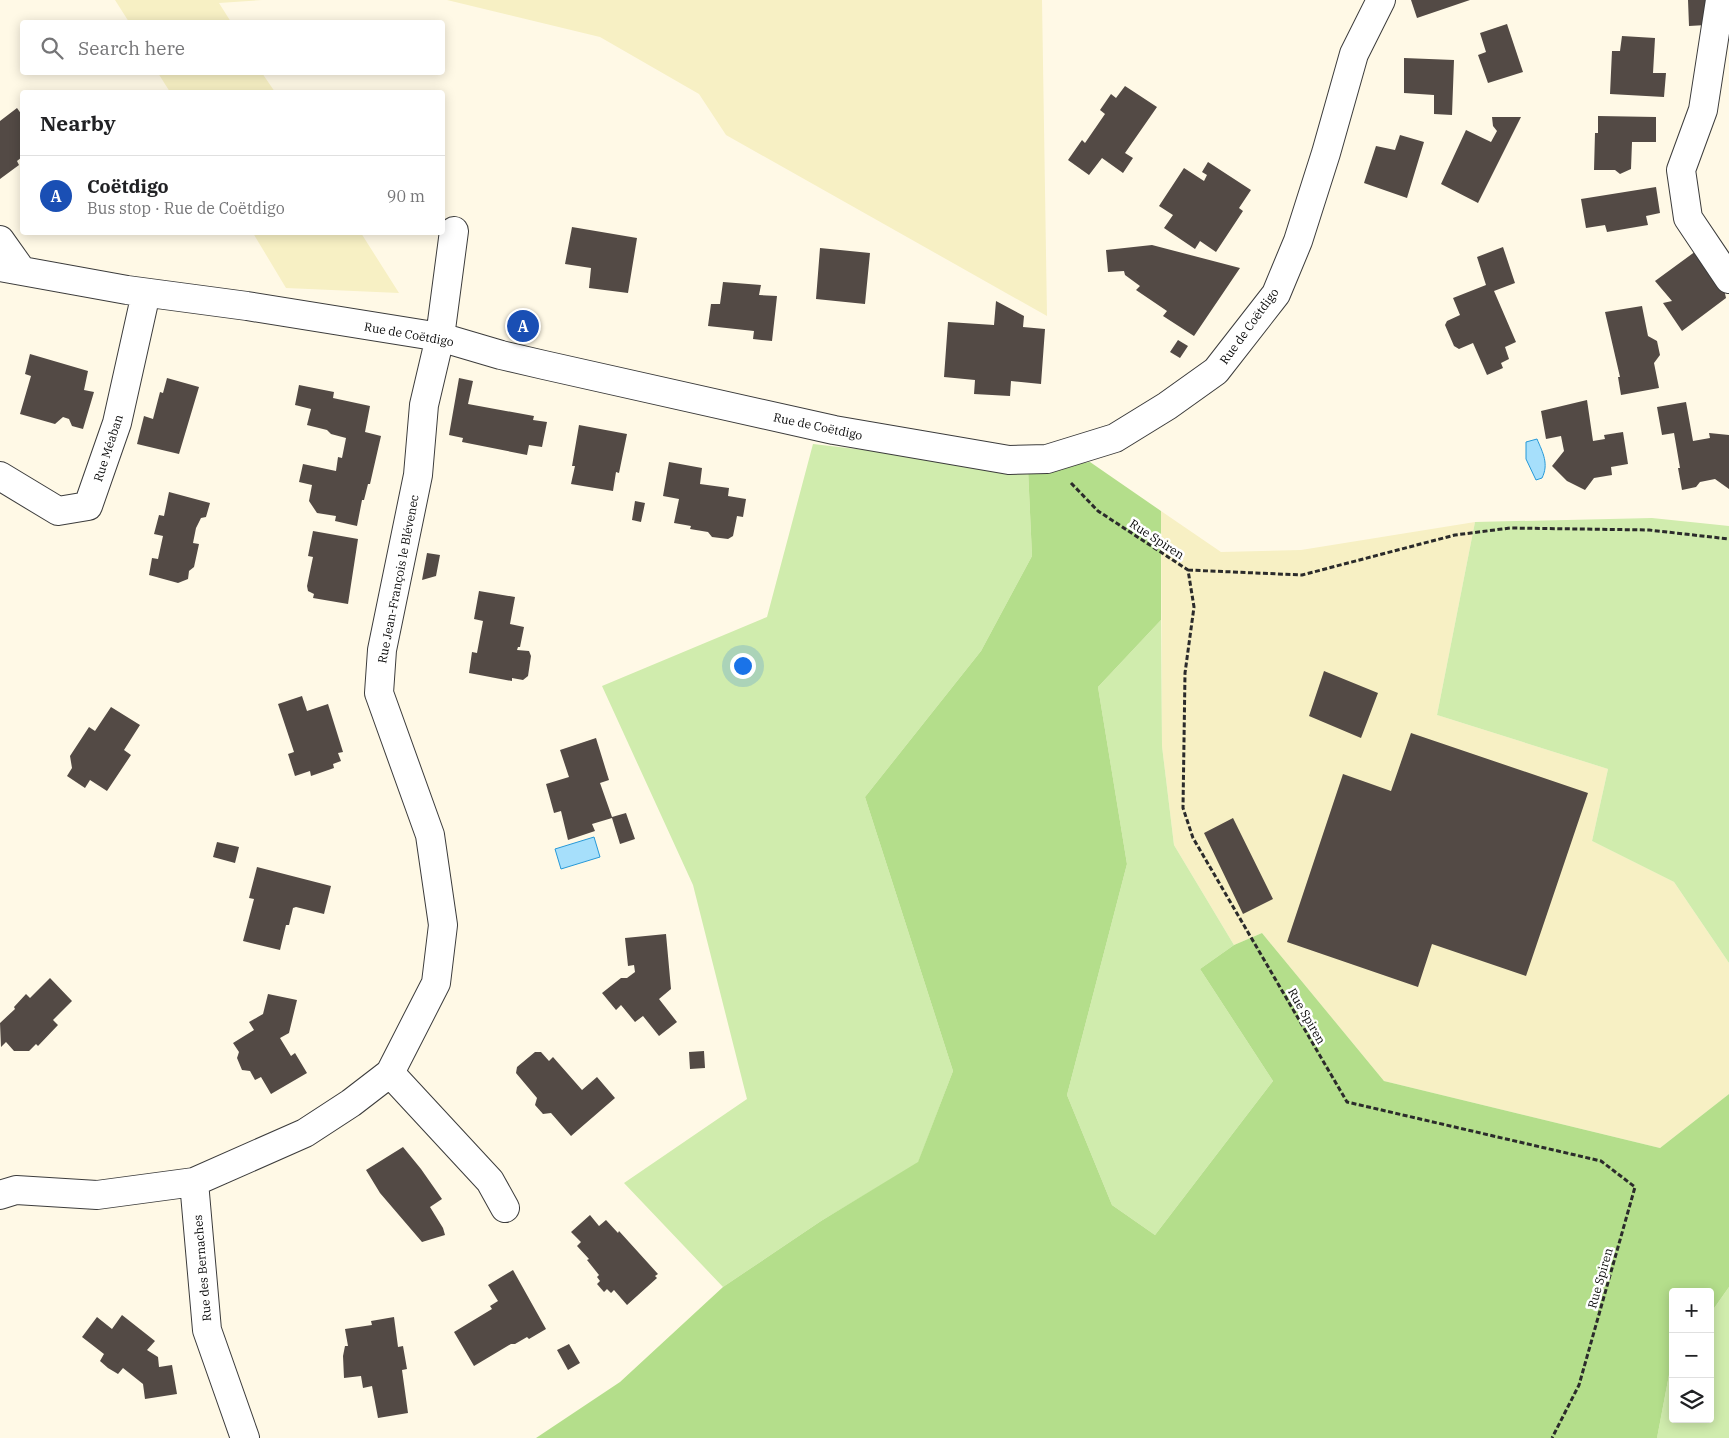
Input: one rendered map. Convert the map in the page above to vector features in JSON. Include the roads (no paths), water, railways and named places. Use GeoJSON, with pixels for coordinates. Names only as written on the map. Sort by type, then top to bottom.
{"type":"FeatureCollection","features":[{"type":"Feature","properties":{"kind":"street","name":"Rue de Coëtdigo"},"geometry":{"type":"LineString","coordinates":[[11,269],[146,293],[246,306],[440,337],[526,361],[834,430],[1009,460],[1047,459],[1115,438],[1167,406],[1216,371],[1276,294],[1298,241],[1326,153],[1354,54],[1381,0]]}},
{"type":"Feature","properties":{"kind":"street"},"geometry":{"type":"LineString","coordinates":[[1720,0],[1703,110],[1681,170],[1688,218],[1729,279]]}},
{"type":"Feature","properties":{"kind":"street","name":"Rue Jean-François le Blévenec"},"geometry":{"type":"LineString","coordinates":[[0,1196],[16,1190],[97,1195],[194,1182],[305,1133],[351,1103],[390,1073],[436,983],[443,926],[430,835],[379,693],[382,650],[418,475],[424,405],[440,337],[454,231]]}},
{"type":"Feature","properties":{"kind":"street"},"geometry":{"type":"LineString","coordinates":[[0,240],[11,269]]}},
{"type":"Feature","properties":{"kind":"street","name":"Rue Méaban"},"geometry":{"type":"LineString","coordinates":[[0,476],[58,511],[88,506],[117,423],[146,293]]}},
{"type":"Feature","properties":{"kind":"street"},"geometry":{"type":"LineString","coordinates":[[390,1073],[490,1181],[505,1208]]}},
{"type":"Feature","properties":{"kind":"street","name":"Rue des Bernaches"},"geometry":{"type":"LineString","coordinates":[[194,1182],[207,1330],[245,1438]]}},
{"type":"Feature","properties":{"kind":"water"},"geometry":{"type":"Polygon","coordinates":[[[1537,439],[1544,458],[1545,468],[1542,478],[1536,480],[1526,459],[1526,442],[1537,439]]]}},
{"type":"Feature","properties":{"kind":"water"},"geometry":{"type":"Polygon","coordinates":[[[594,837],[600,857],[561,869],[555,849],[594,837]]]}},
{"type":"Feature","properties":{"kind":"place","name":"Coëtdigo"},"geometry":{"type":"Point","coordinates":[523,326]}}]}
